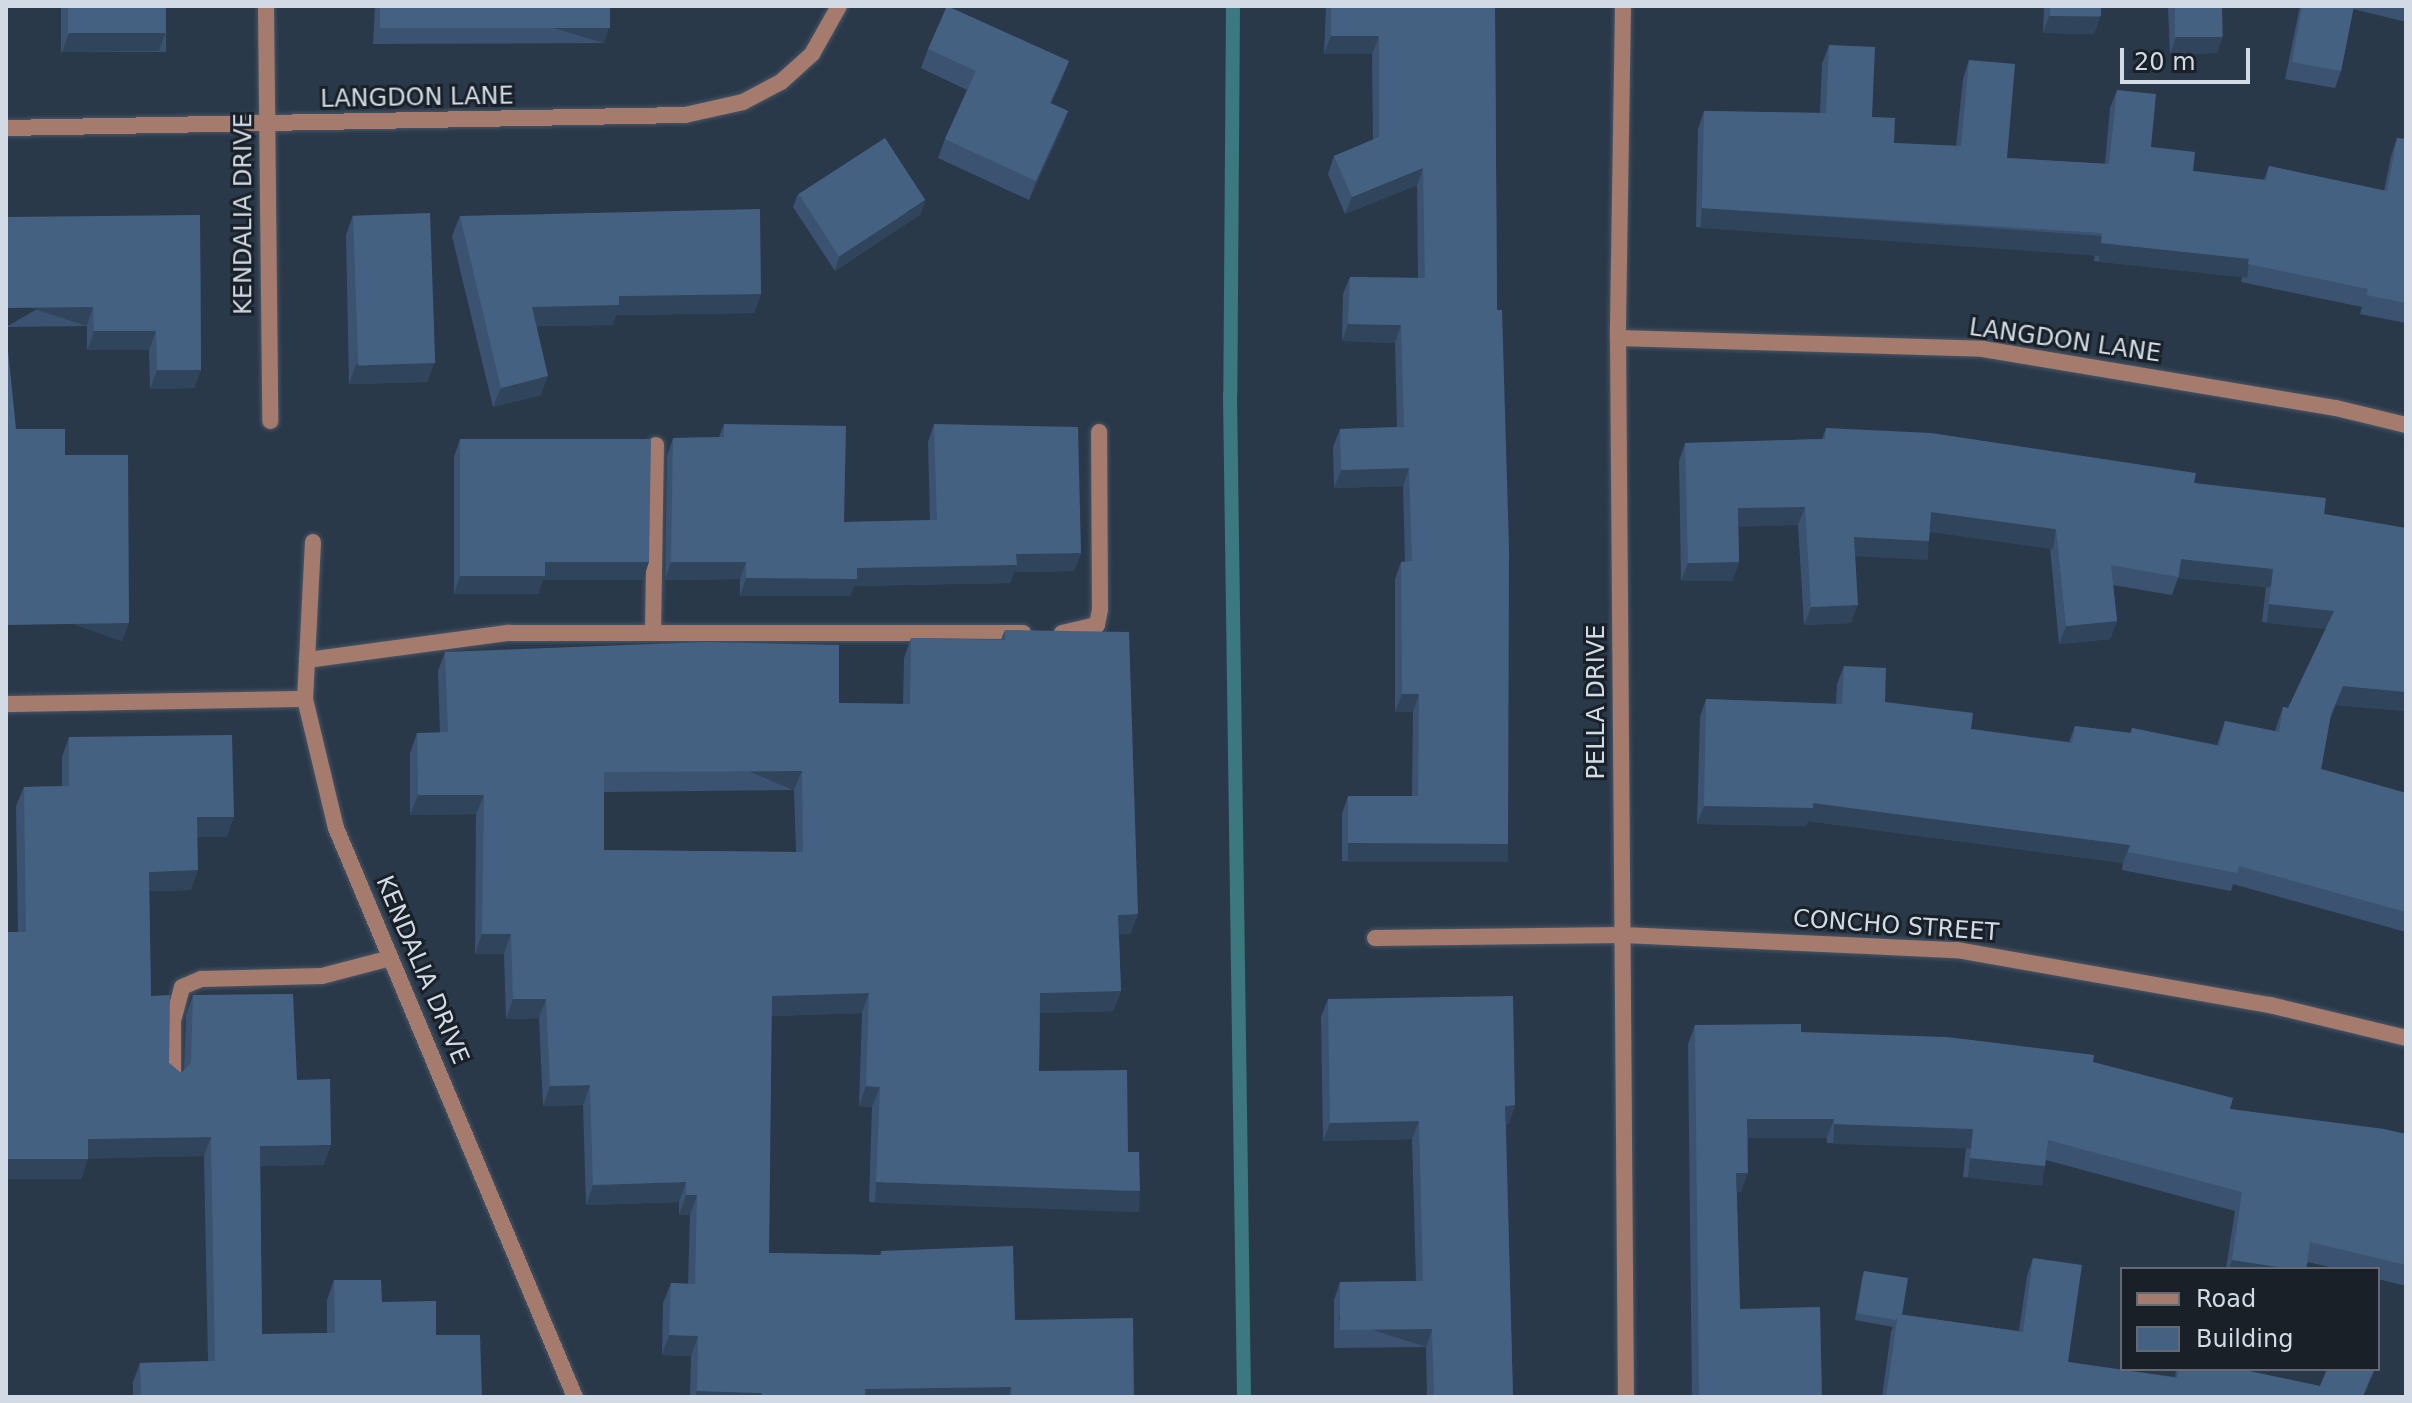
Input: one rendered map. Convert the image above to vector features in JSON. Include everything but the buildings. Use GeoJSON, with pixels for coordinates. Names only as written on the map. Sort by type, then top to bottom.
{"type":"FeatureCollection","features":[{"type":"Feature","properties":{"kind":"street","name":"KENDALIA DRIVE"},"geometry":{"type":"LineString","coordinates":[[266,6],[270,421]]}},
{"type":"Feature","properties":{"kind":"street","name":"LANGDON LANE"},"geometry":{"type":"LineString","coordinates":[[6,128],[685,115],[743,102],[781,82],[812,54],[839,6]]}},
{"type":"Feature","properties":{"kind":"street","name":"PELLA DRIVE"},"geometry":{"type":"LineString","coordinates":[[1623,6],[1618,338],[1626,1397]]}},
{"type":"Feature","properties":{"kind":"street","name":"LANGDON LANE"},"geometry":{"type":"LineString","coordinates":[[1618,338],[1983,349],[2336,408],[2406,425]]}},
{"type":"Feature","properties":{"kind":"street"},"geometry":{"type":"LineString","coordinates":[[307,660],[508,633],[1079,633],[1097,625],[1099,432]]}},
{"type":"Feature","properties":{"kind":"street"},"geometry":{"type":"LineString","coordinates":[[653,633],[656,445]]}},
{"type":"Feature","properties":{"kind":"street","name":"KENDALIA DRIVE"},"geometry":{"type":"LineString","coordinates":[[313,542],[305,699],[336,828],[575,1397]]}},
{"type":"Feature","properties":{"kind":"street"},"geometry":{"type":"LineString","coordinates":[[6,704],[305,699]]}},
{"type":"Feature","properties":{"kind":"street","name":"CONCHO STREET"},"geometry":{"type":"LineString","coordinates":[[1375,938],[1623,935],[1957,950],[2270,1005],[2406,1038]]}},
{"type":"Feature","properties":{"kind":"street"},"geometry":{"type":"LineString","coordinates":[[173,1082],[173,1021],[182,987],[201,979],[322,976],[391,958]]}},
{"type":"Feature","properties":{"kind":"waterway"},"geometry":{"type":"LineString","coordinates":[[1233,6],[1230,395],[1244,1397]]}}]}
